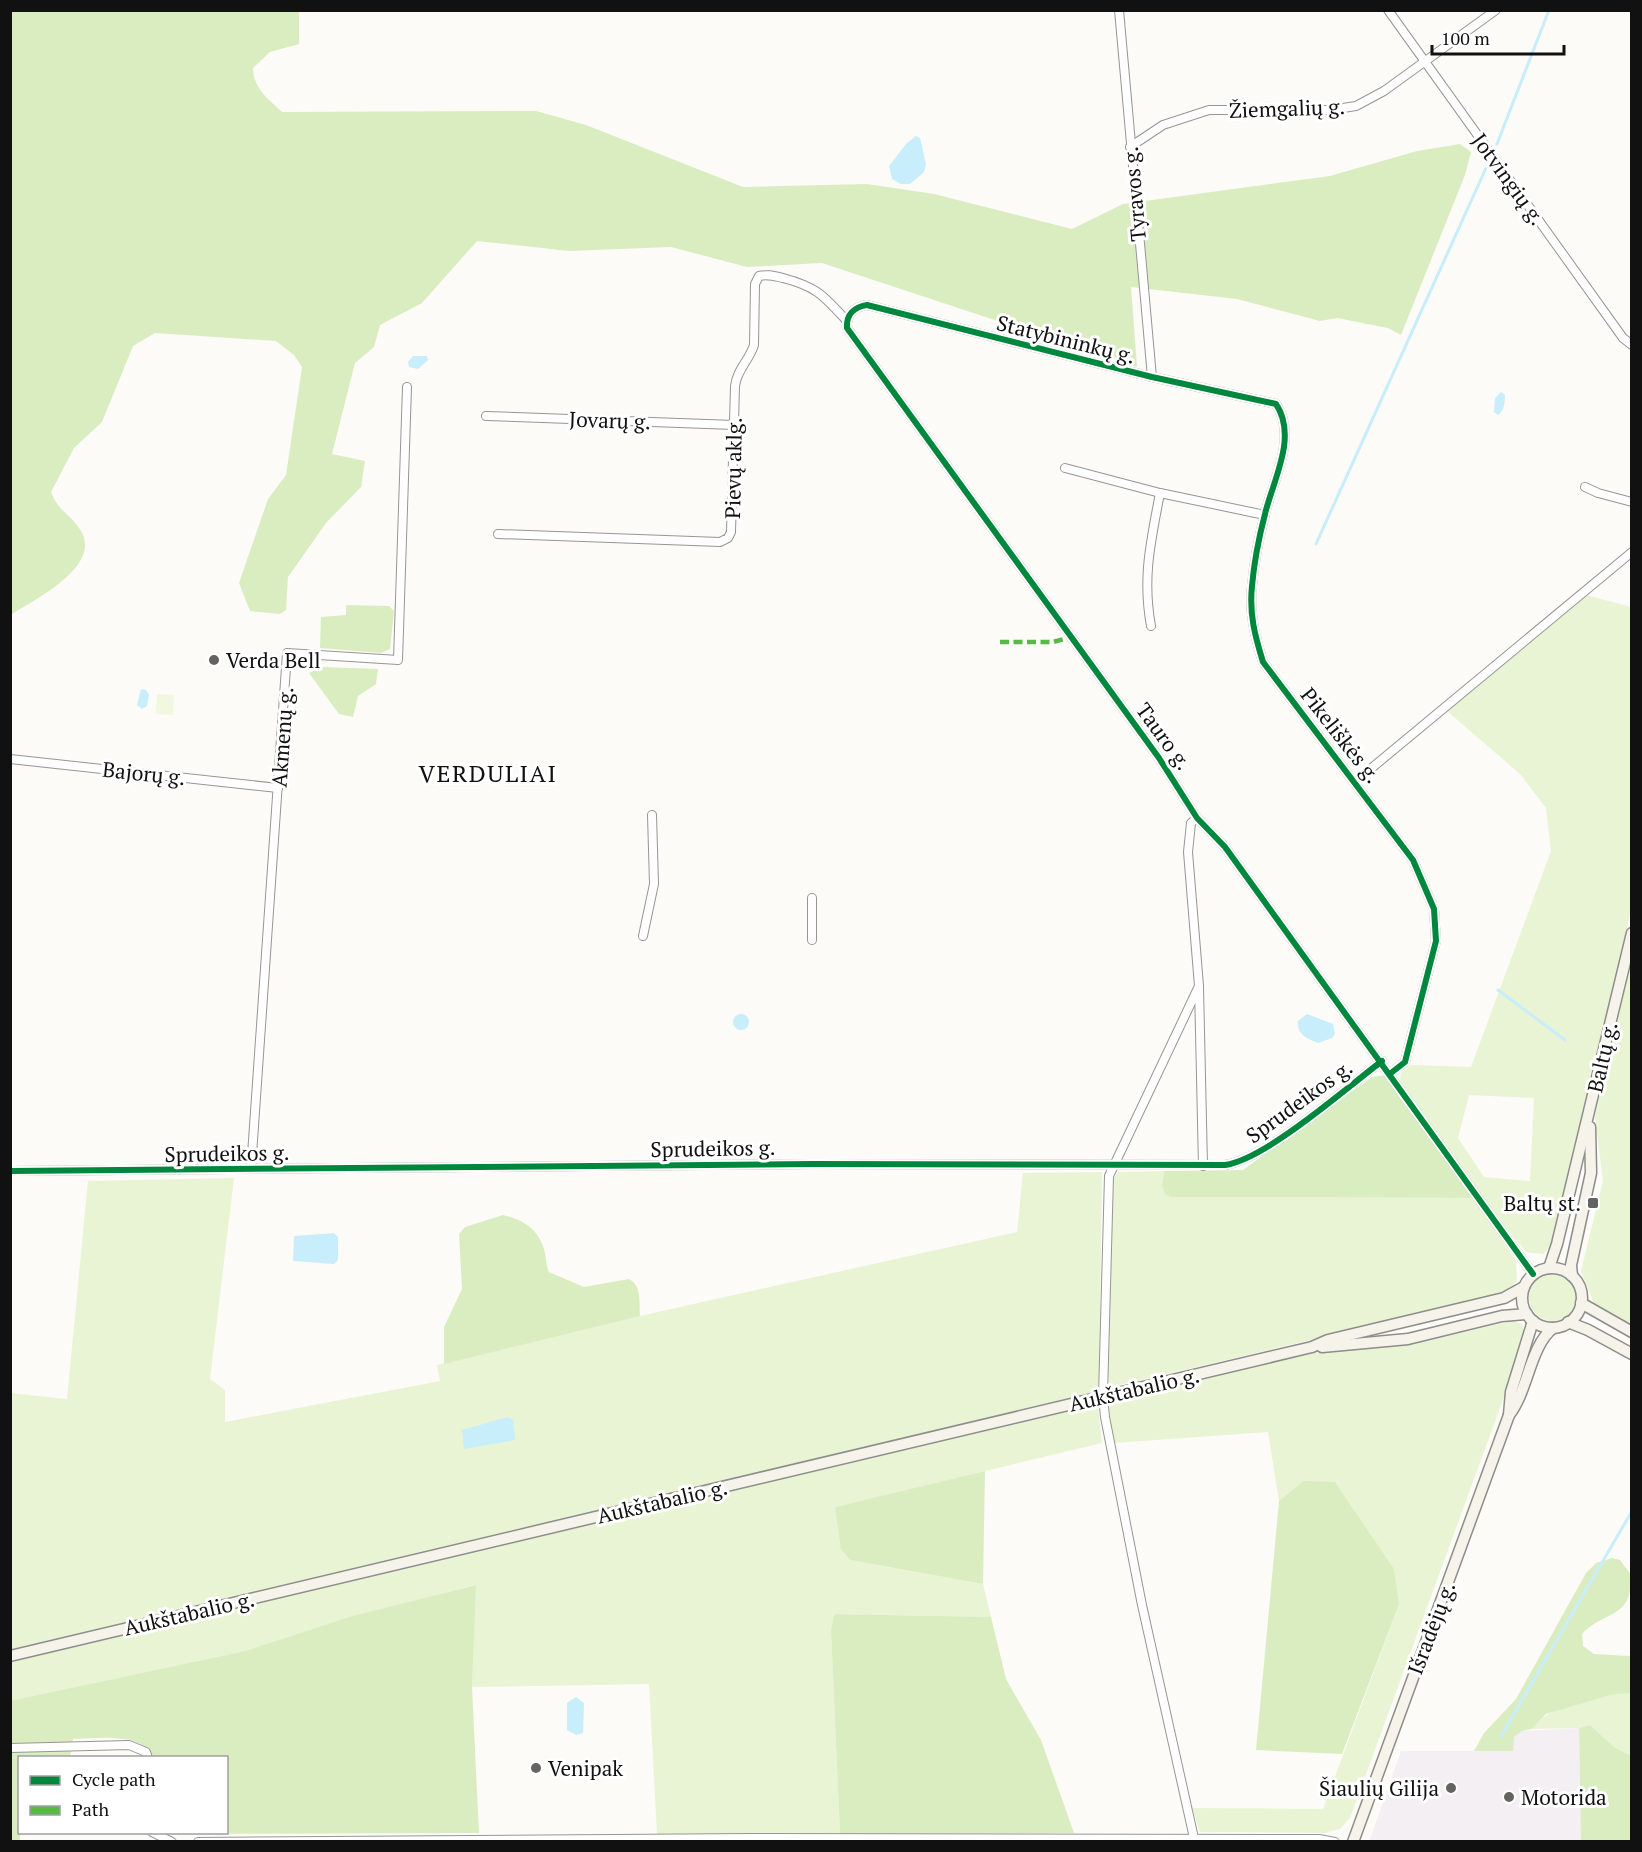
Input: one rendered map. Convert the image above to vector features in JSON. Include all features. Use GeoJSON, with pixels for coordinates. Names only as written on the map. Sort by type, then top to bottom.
{"type":"FeatureCollection","features":[{"type":"Feature","properties":{"kind":"main road","name":"Baltų g."},"geometry":{"type":"LineString","coordinates":[[1549,1268],[1557,1244],[1632,933]]}},
{"type":"Feature","properties":{"kind":"main road","name":"Baltų g."},"geometry":{"type":"LineString","coordinates":[[1572,1276],[1572,1265],[1591,1173],[1589,1111]]}},
{"type":"Feature","properties":{"kind":"main road"},"geometry":{"type":"LineString","coordinates":[[1549,1268],[1565,1271],[1572,1276],[1578,1284],[1581,1303],[1574,1317],[1553,1328],[1530,1317],[1522,1296],[1524,1287],[1533,1274],[1549,1268]]}},
{"type":"Feature","properties":{"kind":"main road","name":"Aukštabalio g."},"geometry":{"type":"LineString","coordinates":[[1312,1347],[1328,1340],[1504,1298],[1524,1287]]}},
{"type":"Feature","properties":{"kind":"main road"},"geometry":{"type":"LineString","coordinates":[[1581,1303],[1632,1332]]}},
{"type":"Feature","properties":{"kind":"main road","name":"Aukštabalio g."},"geometry":{"type":"LineString","coordinates":[[10,1656],[1312,1347],[1408,1339],[1502,1316],[1530,1317]]}},
{"type":"Feature","properties":{"kind":"main road","name":"Išradėjų g."},"geometry":{"type":"LineString","coordinates":[[1509,1415],[1511,1392],[1530,1317]]}},
{"type":"Feature","properties":{"kind":"main road"},"geometry":{"type":"LineString","coordinates":[[1568,1322],[1632,1354]]}},
{"type":"Feature","properties":{"kind":"main road","name":"Išradėjų g."},"geometry":{"type":"LineString","coordinates":[[1353,1842],[1509,1415],[1523,1390],[1543,1337],[1553,1328]]}},
{"type":"Feature","properties":{"kind":"street","name":"Tyravos g."},"geometry":{"type":"LineString","coordinates":[[1119,10],[1152,377]]}},
{"type":"Feature","properties":{"kind":"street","name":"Jotvingių g."},"geometry":{"type":"LineString","coordinates":[[1388,10],[1623,338],[1632,345]]}},
{"type":"Feature","properties":{"kind":"street","name":"Žiemgalių g."},"geometry":{"type":"LineString","coordinates":[[1130,147],[1163,125],[1209,110],[1344,109],[1384,91],[1496,10]]}},
{"type":"Feature","properties":{"kind":"street","name":"Pievų aklg."},"geometry":{"type":"LineString","coordinates":[[498,534],[720,542],[728,538],[731,532],[736,373],[751,354],[754,345],[755,284],[759,276],[767,274],[818,290],[846,320]]}},
{"type":"Feature","properties":{"kind":"street","name":"Statybininkų g."},"geometry":{"type":"LineString","coordinates":[[846,320],[851,312],[867,305],[1152,377],[1276,404]]}},
{"type":"Feature","properties":{"kind":"street","name":"Tauro g."},"geometry":{"type":"LineString","coordinates":[[846,320],[847,328],[1160,758],[1197,818],[1225,847],[1391,1073],[1533,1274]]}},
{"type":"Feature","properties":{"kind":"street","name":"Akmenų g."},"geometry":{"type":"LineString","coordinates":[[251,1169],[287,653],[398,660],[407,387]]}},
{"type":"Feature","properties":{"kind":"street","name":"Pikeliškės g."},"geometry":{"type":"LineString","coordinates":[[1276,404],[1284,423],[1282,458],[1264,515],[1252,586],[1251,625],[1263,662],[1356,781],[1413,860],[1434,909],[1436,941],[1405,1062],[1391,1073]]}},
{"type":"Feature","properties":{"kind":"street","name":"Jovarų g."},"geometry":{"type":"LineString","coordinates":[[486,416],[734,425]]}},
{"type":"Feature","properties":{"kind":"street"},"geometry":{"type":"LineString","coordinates":[[1065,468],[1160,494],[1264,515]]}},
{"type":"Feature","properties":{"kind":"street"},"geometry":{"type":"LineString","coordinates":[[1585,487],[1632,502]]}},
{"type":"Feature","properties":{"kind":"street"},"geometry":{"type":"LineString","coordinates":[[1151,626],[1146,597],[1146,567],[1160,494]]}},
{"type":"Feature","properties":{"kind":"street"},"geometry":{"type":"LineString","coordinates":[[1356,781],[1632,552]]}},
{"type":"Feature","properties":{"kind":"street","name":"Bajorų g."},"geometry":{"type":"LineString","coordinates":[[10,759],[278,788]]}},
{"type":"Feature","properties":{"kind":"street"},"geometry":{"type":"LineString","coordinates":[[643,936],[654,884],[652,815]]}},
{"type":"Feature","properties":{"kind":"street"},"geometry":{"type":"LineString","coordinates":[[1197,818],[1191,824],[1188,852],[1199,986],[1203,1166]]}},
{"type":"Feature","properties":{"kind":"street"},"geometry":{"type":"LineString","coordinates":[[812,898],[812,940]]}},
{"type":"Feature","properties":{"kind":"street"},"geometry":{"type":"LineString","coordinates":[[1194,1838],[1142,1605],[1103,1396],[1109,1176],[1199,986]]}},
{"type":"Feature","properties":{"kind":"street","name":"Sprudeikos g."},"geometry":{"type":"LineString","coordinates":[[10,1171],[801,1164],[1203,1166],[1242,1162],[1270,1145],[1382,1061]]}},
{"type":"Feature","properties":{"kind":"street"},"geometry":{"type":"LineString","coordinates":[[10,1748],[129,1745],[146,1752],[147,1756]]}},
{"type":"Feature","properties":{"kind":"street"},"geometry":{"type":"LineString","coordinates":[[154,1834],[172,1842]]}},
{"type":"Feature","properties":{"kind":"street"},"geometry":{"type":"LineString","coordinates":[[198,1842],[1194,1838],[1319,1839],[1335,1842]]}},
{"type":"Feature","properties":{"kind":"shaded area"},"geometry":{"type":"Polygon","coordinates":[[[1579,1728],[1581,1841],[1369,1842],[1401,1751],[1512,1751],[1514,1737],[1522,1731],[1579,1728]]]}},
{"type":"Feature","properties":{"kind":"green space"},"geometry":{"type":"Polygon","coordinates":[[[11,11],[299,11],[299,44],[270,52],[253,68],[258,87],[282,112],[536,111],[586,125],[743,187],[867,184],[934,194],[1072,229],[1123,204],[1330,176],[1417,151],[1460,144],[1471,152],[1465,175],[1401,335],[1388,328],[1337,318],[1320,321],[1237,299],[1131,287],[1137,367],[822,263],[747,267],[671,247],[569,251],[477,241],[422,303],[380,325],[374,347],[355,363],[332,454],[365,461],[361,487],[326,523],[288,577],[286,610],[280,614],[250,611],[239,583],[268,499],[286,475],[302,367],[294,355],[276,341],[155,333],[133,346],[102,422],[74,448],[51,492],[60,508],[79,528],[85,542],[83,555],[76,568],[64,579],[11,615],[11,11]]]}},
{"type":"Feature","properties":{"kind":"green space"},"geometry":{"type":"Polygon","coordinates":[[[1586,595],[1631,607],[1631,911],[1552,1245],[1543,1254],[1526,1252],[1491,1209],[1400,1081],[1401,1073],[1411,1065],[1471,1067],[1551,851],[1546,808],[1520,774],[1447,711],[1586,595]],[[1469,1095],[1458,1138],[1484,1177],[1530,1181],[1534,1098],[1469,1095]]]}},
{"type":"Feature","properties":{"kind":"green space"},"geometry":{"type":"Polygon","coordinates":[[[346,605],[389,606],[394,611],[390,649],[381,653],[320,648],[321,617],[346,615],[346,605]]]}},
{"type":"Feature","properties":{"kind":"green space"},"geometry":{"type":"Polygon","coordinates":[[[322,667],[378,669],[376,684],[358,696],[353,717],[339,714],[309,673],[322,667]]]}},
{"type":"Feature","properties":{"kind":"green space"},"geometry":{"type":"Polygon","coordinates":[[[157,694],[174,695],[173,715],[156,714],[157,694]]]}},
{"type":"Feature","properties":{"kind":"green space"},"geometry":{"type":"Polygon","coordinates":[[[1631,964],[1631,1328],[1595,1306],[1581,1271],[1603,1181],[1595,1117],[1631,964]]]}},
{"type":"Feature","properties":{"kind":"green space"},"geometry":{"type":"Polygon","coordinates":[[[1387,1075],[1474,1198],[1170,1197],[1165,1194],[1162,1185],[1164,1171],[1243,1170],[1372,1077],[1387,1075]]]}},
{"type":"Feature","properties":{"kind":"green space"},"geometry":{"type":"Polygon","coordinates":[[[1164,1171],[1162,1185],[1170,1197],[1474,1198],[1516,1261],[1517,1280],[1510,1291],[1494,1297],[1115,1386],[1109,1382],[1108,1374],[1112,1181],[1118,1172],[1164,1171]]]}},
{"type":"Feature","properties":{"kind":"green space"},"geometry":{"type":"Polygon","coordinates":[[[1102,1172],[1099,1387],[1095,1392],[11,1650],[10,1393],[67,1399],[88,1181],[234,1178],[210,1379],[225,1390],[225,1422],[440,1381],[437,1365],[640,1316],[1017,1232],[1023,1173],[1102,1172]]]}},
{"type":"Feature","properties":{"kind":"green space"},"geometry":{"type":"Polygon","coordinates":[[[503,1215],[524,1223],[535,1232],[543,1245],[549,1272],[584,1287],[629,1279],[636,1286],[639,1295],[640,1316],[444,1364],[444,1327],[462,1289],[459,1234],[465,1227],[503,1215]]]}},
{"type":"Feature","properties":{"kind":"green space"},"geometry":{"type":"Polygon","coordinates":[[[1553,1273],[1570,1280],[1577,1297],[1570,1314],[1553,1321],[1536,1314],[1529,1297],[1536,1280],[1553,1273]]]}},
{"type":"Feature","properties":{"kind":"green space"},"geometry":{"type":"Polygon","coordinates":[[[1512,1321],[1522,1324],[1523,1345],[1350,1818],[1340,1829],[1324,1833],[1200,1832],[1192,1808],[1323,1809],[1399,1604],[1303,1481],[1279,1501],[1268,1432],[1115,1443],[1109,1415],[1113,1399],[1305,1354],[1426,1341],[1512,1321]]]}},
{"type":"Feature","properties":{"kind":"green space"},"geometry":{"type":"Polygon","coordinates":[[[1092,1404],[1098,1408],[1102,1443],[835,1507],[850,1560],[983,1584],[991,1617],[834,1614],[831,1630],[840,1834],[657,1834],[649,1684],[472,1687],[475,1585],[352,1616],[245,1651],[11,1701],[10,1661],[1092,1404]]]}},
{"type":"Feature","properties":{"kind":"green space"},"geometry":{"type":"Polygon","coordinates":[[[985,1471],[983,1584],[850,1560],[841,1549],[835,1507],[985,1471]]]}},
{"type":"Feature","properties":{"kind":"green space"},"geometry":{"type":"Polygon","coordinates":[[[1303,1481],[1335,1482],[1394,1569],[1399,1604],[1342,1754],[1256,1750],[1279,1501],[1303,1481]]]}},
{"type":"Feature","properties":{"kind":"green space"},"geometry":{"type":"Polygon","coordinates":[[[1612,1558],[1620,1560],[1631,1575],[1627,1600],[1616,1612],[1591,1626],[1582,1634],[1583,1646],[1594,1654],[1631,1656],[1631,1693],[1610,1695],[1546,1714],[1531,1729],[1522,1731],[1514,1737],[1513,1751],[1474,1751],[1484,1733],[1516,1699],[1586,1573],[1596,1563],[1612,1558]]]}},
{"type":"Feature","properties":{"kind":"green space"},"geometry":{"type":"Polygon","coordinates":[[[476,1585],[472,1687],[479,1833],[228,1834],[228,1756],[152,1756],[138,1743],[118,1738],[106,1738],[73,1739],[70,1756],[18,1756],[18,1834],[20,1834],[20,1841],[11,1841],[10,1701],[245,1651],[352,1616],[476,1585]]]}},
{"type":"Feature","properties":{"kind":"green space"},"geometry":{"type":"Polygon","coordinates":[[[834,1614],[991,1617],[1006,1679],[1041,1740],[1074,1833],[840,1834],[831,1630],[834,1614]]]}},
{"type":"Feature","properties":{"kind":"green space"},"geometry":{"type":"Polygon","coordinates":[[[1631,1693],[1631,1756],[1614,1747],[1590,1725],[1579,1728],[1531,1729],[1549,1714],[1562,1708],[1592,1699],[1631,1693]]]}},
{"type":"Feature","properties":{"kind":"green space"},"geometry":{"type":"Polygon","coordinates":[[[1590,1725],[1614,1747],[1631,1756],[1631,1841],[1581,1841],[1579,1728],[1590,1725]]]}},
{"type":"Feature","properties":{"kind":"water"},"geometry":{"type":"Polygon","coordinates":[[[916,136],[920,138],[926,164],[924,172],[910,184],[901,184],[892,179],[889,166],[906,144],[916,136]]]}},
{"type":"Feature","properties":{"kind":"water"},"geometry":{"type":"Polygon","coordinates":[[[413,356],[427,356],[428,360],[418,369],[409,367],[408,362],[413,356]]]}},
{"type":"Feature","properties":{"kind":"water"},"geometry":{"type":"Polygon","coordinates":[[[1501,392],[1505,395],[1504,404],[1502,412],[1498,415],[1494,412],[1495,398],[1501,392]]]}},
{"type":"Feature","properties":{"kind":"water"},"geometry":{"type":"Polygon","coordinates":[[[141,689],[146,690],[149,695],[147,706],[142,709],[137,705],[141,689]]]}},
{"type":"Feature","properties":{"kind":"water"},"geometry":{"type":"Polygon","coordinates":[[[738,1014],[744,1014],[749,1022],[747,1028],[738,1030],[733,1025],[733,1019],[738,1014]]]}},
{"type":"Feature","properties":{"kind":"water"},"geometry":{"type":"Polygon","coordinates":[[[1307,1014],[1333,1024],[1335,1034],[1332,1038],[1318,1043],[1303,1035],[1299,1030],[1298,1021],[1307,1014]]]}},
{"type":"Feature","properties":{"kind":"water"},"geometry":{"type":"Polygon","coordinates":[[[334,1233],[338,1237],[338,1260],[334,1264],[293,1261],[294,1236],[334,1233]]]}},
{"type":"Feature","properties":{"kind":"water"},"geometry":{"type":"Polygon","coordinates":[[[508,1417],[513,1420],[515,1440],[464,1449],[462,1430],[508,1417]]]}},
{"type":"Feature","properties":{"kind":"water"},"geometry":{"type":"Polygon","coordinates":[[[576,1697],[584,1703],[583,1733],[576,1735],[567,1730],[567,1703],[576,1697]]]}},
{"type":"Feature","properties":{"kind":"waterway"},"geometry":{"type":"LineString","coordinates":[[1497,144],[1549,10]]}},
{"type":"Feature","properties":{"kind":"waterway"},"geometry":{"type":"LineString","coordinates":[[1316,544],[1486,168]]}},
{"type":"Feature","properties":{"kind":"waterway"},"geometry":{"type":"LineString","coordinates":[[1498,990],[1565,1040]]}},
{"type":"Feature","properties":{"kind":"waterway"},"geometry":{"type":"LineString","coordinates":[[1501,1736],[1632,1511]]}},
{"type":"Feature","properties":{"kind":"marked path"},"geometry":{"type":"LineString","coordinates":[[1000,642],[1053,642],[1071,637]]}},
{"type":"Feature","properties":{"kind":"cycle path"},"geometry":{"type":"LineString","coordinates":[[1391,1073],[1405,1062],[1436,941],[1434,909],[1413,860],[1263,662],[1257,643],[1251,606],[1254,568],[1284,444],[1285,430],[1276,404],[1152,377],[867,305],[855,310],[849,316],[847,328],[1159,758],[1197,818],[1225,847],[1533,1274]]}},
{"type":"Feature","properties":{"kind":"cycle path"},"geometry":{"type":"LineString","coordinates":[[10,1171],[813,1164],[1225,1165],[1242,1160],[1283,1137],[1382,1061]]}},
{"type":"Feature","properties":{"kind":"place","name":"Verda Bell"},"geometry":{"type":"Point","coordinates":[214,660]}},
{"type":"Feature","properties":{"kind":"place","name":"Baltų st."},"geometry":{"type":"Point","coordinates":[1593,1203]}},
{"type":"Feature","properties":{"kind":"place","name":"Venipak"},"geometry":{"type":"Point","coordinates":[536,1768]}},
{"type":"Feature","properties":{"kind":"place","name":"Šiaulių Gilija"},"geometry":{"type":"Point","coordinates":[1451,1788]}},
{"type":"Feature","properties":{"kind":"place","name":"Motorida"},"geometry":{"type":"Point","coordinates":[1509,1797]}},
{"type":"Feature","properties":{"kind":"district","name":"VERDULIAI"},"geometry":{"type":"Point","coordinates":[488,773]}}]}
